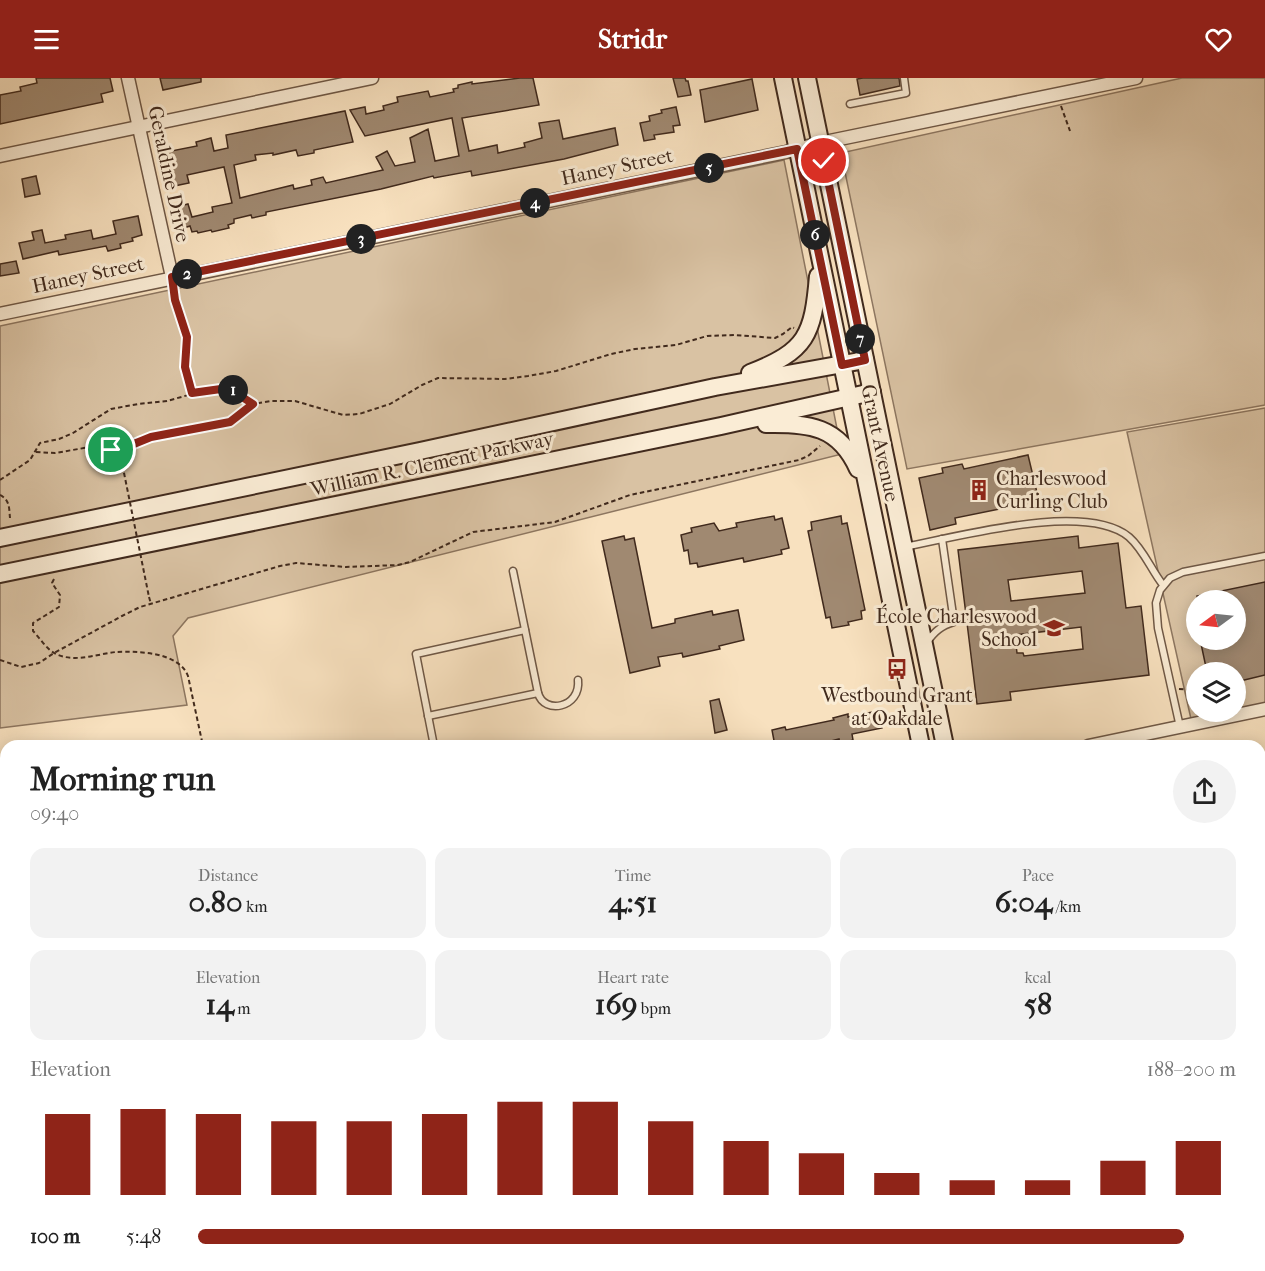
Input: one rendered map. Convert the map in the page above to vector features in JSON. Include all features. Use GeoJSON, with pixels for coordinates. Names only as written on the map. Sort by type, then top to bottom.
{"type":"FeatureCollection","features":[{"type":"Feature","properties":{"kind":"main road","name":"Grant Avenue"},"geometry":{"type":"LineString","coordinates":[[783,78],[920,740]]}},
{"type":"Feature","properties":{"kind":"main road","name":"Grant Avenue"},"geometry":{"type":"LineString","coordinates":[[807,78],[944,740]]}},
{"type":"Feature","properties":{"kind":"main road"},"geometry":{"type":"LineString","coordinates":[[715,387],[771,366],[787,357],[799,346],[812,323],[816,304],[819,254]]}},
{"type":"Feature","properties":{"kind":"main road","name":"William R. Clement Parkway"},"geometry":{"type":"LineString","coordinates":[[0,538],[715,387],[865,360]]}},
{"type":"Feature","properties":{"kind":"main road","name":"William R. Clement Parkway"},"geometry":{"type":"LineString","coordinates":[[0,574],[721,426],[872,392]]}},
{"type":"Feature","properties":{"kind":"main road"},"geometry":{"type":"LineString","coordinates":[[721,426],[797,423],[821,430],[845,446],[868,492]]}},
{"type":"Feature","properties":{"kind":"street","name":"Geraldine Drive"},"geometry":{"type":"LineString","coordinates":[[128,78],[172,277]]}},
{"type":"Feature","properties":{"kind":"street"},"geometry":{"type":"LineString","coordinates":[[0,156],[372,78]]}},
{"type":"Feature","properties":{"kind":"street","name":"Haney Street"},"geometry":{"type":"LineString","coordinates":[[0,314],[1136,78]]}},
{"type":"Feature","properties":{"kind":"street"},"geometry":{"type":"LineString","coordinates":[[1117,740],[1265,709]]}},
{"type":"Feature","properties":{"kind":"lane"},"geometry":{"type":"LineString","coordinates":[[850,104],[906,93],[904,78]]}},
{"type":"Feature","properties":{"kind":"lane"},"geometry":{"type":"LineString","coordinates":[[904,547],[1042,521],[1108,526],[1119,530],[1137,545],[1163,585]]}},
{"type":"Feature","properties":{"kind":"lane"},"geometry":{"type":"LineString","coordinates":[[924,646],[934,631],[954,622],[942,539]]}},
{"type":"Feature","properties":{"kind":"lane"},"geometry":{"type":"LineString","coordinates":[[1180,727],[1158,627],[1156,603],[1158,595],[1170,578],[1183,572],[1265,556]]}},
{"type":"Feature","properties":{"kind":"lane"},"geometry":{"type":"LineString","coordinates":[[513,572],[540,699],[547,705],[556,706],[573,700],[578,694],[578,680]]}},
{"type":"Feature","properties":{"kind":"lane"},"geometry":{"type":"LineString","coordinates":[[433,740],[416,654],[525,630]]}},
{"type":"Feature","properties":{"kind":"lane"},"geometry":{"type":"LineString","coordinates":[[428,716],[538,693]]}},
{"type":"Feature","properties":{"kind":"path"},"geometry":{"type":"LineString","coordinates":[[172,277],[175,300],[187,337],[185,367],[192,393]]}},
{"type":"Feature","properties":{"kind":"path"},"geometry":{"type":"LineString","coordinates":[[36,452],[56,453],[90,447],[119,450],[151,437],[230,422],[253,404],[285,400],[336,414],[351,415],[390,404],[438,378],[515,378],[556,371],[635,349],[685,344],[707,336],[735,335],[775,338],[787,331]]}},
{"type":"Feature","properties":{"kind":"path"},"geometry":{"type":"LineString","coordinates":[[0,480],[24,465],[36,452],[40,443],[73,433],[111,409],[167,401],[192,393],[228,388],[253,404]]}},
{"type":"Feature","properties":{"kind":"path"},"geometry":{"type":"LineString","coordinates":[[0,660],[21,667],[39,663],[122,616],[152,604],[290,564],[346,567],[398,565],[410,562],[473,532],[555,522],[630,495],[800,460],[819,446]]}},
{"type":"Feature","properties":{"kind":"path"},"geometry":{"type":"LineString","coordinates":[[119,450],[152,604]]}},
{"type":"Feature","properties":{"kind":"path"},"geometry":{"type":"LineString","coordinates":[[0,495],[9,503],[10,518]]}},
{"type":"Feature","properties":{"kind":"path"},"geometry":{"type":"LineString","coordinates":[[54,579],[52,583],[60,595],[59,607],[37,620],[31,627],[33,631],[54,653],[77,658],[133,652],[166,657],[177,663],[183,667],[188,676],[201,740]]}},
{"type":"Feature","properties":{"kind":"path"},"geometry":{"type":"LineString","coordinates":[[1172,689],[1186,690]]}},
{"type":"Feature","properties":{"kind":"shaded area"},"geometry":{"type":"Polygon","coordinates":[[[1182,78],[1265,78],[1265,405],[907,469],[841,153],[1182,78]]]}},
{"type":"Feature","properties":{"kind":"shaded area"},"geometry":{"type":"Polygon","coordinates":[[[784,160],[842,454],[188,618],[173,636],[187,705],[0,728],[0,326],[784,160]]]}},
{"type":"Feature","properties":{"kind":"shaded area"},"geometry":{"type":"Polygon","coordinates":[[[1265,408],[1265,704],[1246,708],[1246,662],[1186,662],[1186,697],[1127,432],[1265,408]]]}},
{"type":"Feature","properties":{"kind":"building"},"geometry":{"type":"Polygon","coordinates":[[[36,78],[110,78],[113,91],[101,94],[103,102],[0,124],[0,95],[21,91],[20,87],[37,83],[36,78]]]}},
{"type":"Feature","properties":{"kind":"building"},"geometry":{"type":"Polygon","coordinates":[[[160,78],[201,78],[201,82],[163,90],[160,78]]]}},
{"type":"Feature","properties":{"kind":"building"},"geometry":{"type":"Polygon","coordinates":[[[533,78],[539,105],[462,118],[469,151],[497,145],[498,153],[525,147],[524,143],[542,138],[539,123],[559,120],[563,139],[615,128],[618,145],[564,159],[472,176],[471,171],[434,178],[433,176],[266,212],[266,215],[252,218],[251,215],[234,219],[234,223],[228,225],[229,228],[212,232],[211,230],[192,232],[190,226],[181,229],[176,207],[188,204],[192,217],[213,212],[212,207],[232,203],[224,167],[187,175],[189,183],[174,186],[166,152],[197,146],[196,142],[211,138],[214,151],[228,148],[226,135],[345,111],[353,142],[314,150],[314,153],[298,156],[296,150],[273,155],[273,153],[255,155],[256,160],[234,165],[240,198],[293,185],[294,189],[312,185],[311,180],[323,177],[326,183],[383,170],[376,157],[387,151],[395,166],[415,162],[410,138],[428,129],[435,161],[459,156],[452,118],[365,136],[350,110],[365,107],[366,114],[384,110],[383,106],[398,102],[397,97],[428,91],[430,97],[454,92],[453,89],[458,88],[458,85],[472,82],[472,84],[533,78]]]}},
{"type":"Feature","properties":{"kind":"building"},"geometry":{"type":"Polygon","coordinates":[[[673,78],[685,78],[688,81],[691,95],[678,97],[673,78]]]}},
{"type":"Feature","properties":{"kind":"building"},"geometry":{"type":"Polygon","coordinates":[[[899,78],[900,86],[860,95],[857,79],[899,78]]]}},
{"type":"Feature","properties":{"kind":"building"},"geometry":{"type":"Polygon","coordinates":[[[752,79],[758,110],[705,122],[700,90],[752,79]]]}},
{"type":"Feature","properties":{"kind":"building"},"geometry":{"type":"Polygon","coordinates":[[[676,107],[680,125],[673,126],[674,132],[654,135],[655,139],[644,141],[640,123],[650,121],[649,116],[662,113],[661,110],[676,107]]]}},
{"type":"Feature","properties":{"kind":"building"},"geometry":{"type":"Polygon","coordinates":[[[36,176],[40,194],[25,197],[22,179],[36,176]]]}},
{"type":"Feature","properties":{"kind":"building"},"geometry":{"type":"Polygon","coordinates":[[[138,216],[142,235],[132,238],[133,241],[120,244],[121,248],[108,251],[106,246],[59,255],[58,251],[23,259],[19,243],[34,240],[32,232],[42,230],[45,243],[66,239],[65,235],[91,230],[93,239],[116,234],[113,221],[138,216]]]}},
{"type":"Feature","properties":{"kind":"building"},"geometry":{"type":"Polygon","coordinates":[[[16,261],[19,273],[0,276],[0,264],[16,261]]]}},
{"type":"Feature","properties":{"kind":"building","name":"Charleswood Curling Club"},"geometry":{"type":"Polygon","coordinates":[[[1028,455],[1039,501],[955,518],[956,524],[930,530],[919,478],[943,473],[942,468],[962,464],[964,469],[1028,455]]]}},
{"type":"Feature","properties":{"kind":"building"},"geometry":{"type":"Polygon","coordinates":[[[774,516],[775,520],[782,518],[789,548],[781,550],[782,554],[744,562],[743,558],[698,567],[697,563],[690,564],[688,550],[684,551],[681,535],[692,532],[691,528],[714,523],[719,531],[737,527],[736,523],[774,516]]]}},
{"type":"Feature","properties":{"kind":"building"},"geometry":{"type":"Polygon","coordinates":[[[841,516],[842,524],[847,523],[865,610],[861,611],[862,619],[848,622],[849,625],[832,628],[830,617],[826,618],[808,531],[812,530],[811,522],[841,516]]]}},
{"type":"Feature","properties":{"kind":"building"},"geometry":{"type":"Polygon","coordinates":[[[624,536],[625,540],[634,538],[652,628],[675,623],[675,619],[712,611],[713,615],[738,610],[744,640],[719,646],[720,649],[683,657],[682,653],[658,657],[660,666],[630,673],[602,541],[624,536]]]}},
{"type":"Feature","properties":{"kind":"building"},"geometry":{"type":"Polygon","coordinates":[[[1078,536],[1079,548],[1118,543],[1126,608],[1141,606],[1149,675],[1010,692],[1011,700],[977,704],[958,550],[1078,536]],[[1082,571],[1008,580],[1011,601],[1085,593],[1082,571]],[[1081,627],[1015,635],[1017,653],[1023,653],[1024,656],[1083,649],[1081,627]]]}},
{"type":"Feature","properties":{"kind":"building"},"geometry":{"type":"Polygon","coordinates":[[[1265,582],[1265,675],[1246,680],[1246,662],[1205,662],[1202,650],[1246,650],[1246,590],[1226,590],[1265,582]]]}},
{"type":"Feature","properties":{"kind":"building"},"geometry":{"type":"Polygon","coordinates":[[[719,699],[727,730],[715,733],[710,701],[719,699]]]}},
{"type":"Feature","properties":{"kind":"building"},"geometry":{"type":"Polygon","coordinates":[[[878,711],[882,728],[852,734],[853,740],[774,740],[772,730],[785,727],[786,730],[834,720],[833,718],[848,714],[848,717],[878,711]]]}},
{"type":"Feature","properties":{"kind":"place","name":"Charleswood Curling Club"},"geometry":{"type":"Point","coordinates":[979,490]}},
{"type":"Feature","properties":{"kind":"place","name":"École Charleswood School"},"geometry":{"type":"Point","coordinates":[1054,628]}},
{"type":"Feature","properties":{"kind":"place","name":"Westbound Grant at Oakdale"},"geometry":{"type":"Point","coordinates":[897,669]}},
{"type":"Feature","properties":{"kind":"route"},"geometry":{"type":"LineString","coordinates":[[111,450],[119,450],[151,437],[230,422],[253,404],[228,388],[192,393],[185,367],[187,337],[175,300],[172,277],[797,149],[842,365],[865,360],[824,161]]}}]}
